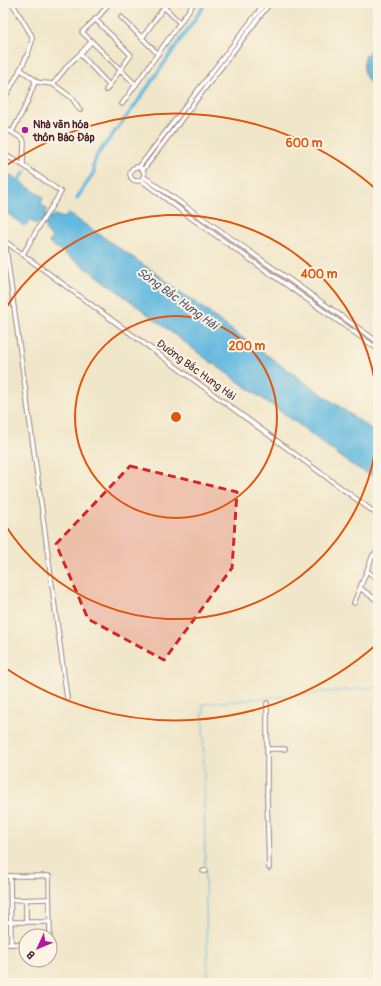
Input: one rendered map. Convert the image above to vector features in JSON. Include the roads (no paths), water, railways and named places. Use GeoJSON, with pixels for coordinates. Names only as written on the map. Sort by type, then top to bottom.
{"type":"FeatureCollection","features":[{"type":"Feature","properties":{"kind":"street"},"geometry":{"type":"LineString","coordinates":[[3,101],[27,55],[32,38],[12,3]]}},
{"type":"Feature","properties":{"kind":"street"},"geometry":{"type":"LineString","coordinates":[[160,3],[180,23]]}},
{"type":"Feature","properties":{"kind":"street"},"geometry":{"type":"LineString","coordinates":[[142,38],[167,3]]}},
{"type":"Feature","properties":{"kind":"street"},"geometry":{"type":"LineString","coordinates":[[122,104],[194,3]]}},
{"type":"Feature","properties":{"kind":"street"},"geometry":{"type":"LineString","coordinates":[[205,85],[265,3]]}},
{"type":"Feature","properties":{"kind":"street"},"geometry":{"type":"LineString","coordinates":[[270,3],[141,169],[142,178],[238,251],[378,349]]}},
{"type":"Feature","properties":{"kind":"street"},"geometry":{"type":"LineString","coordinates":[[107,4],[82,32],[136,85]]}},
{"type":"Feature","properties":{"kind":"street"},"geometry":{"type":"LineString","coordinates":[[121,17],[158,54]]}},
{"type":"Feature","properties":{"kind":"street"},"geometry":{"type":"LineString","coordinates":[[95,19],[131,55],[106,90]]}},
{"type":"Feature","properties":{"kind":"street"},"geometry":{"type":"LineString","coordinates":[[53,84],[69,64],[92,41]]}},
{"type":"Feature","properties":{"kind":"street"},"geometry":{"type":"LineString","coordinates":[[80,54],[109,85]]}},
{"type":"Feature","properties":{"kind":"street"},"geometry":{"type":"LineString","coordinates":[[20,69],[34,78],[35,82]]}},
{"type":"Feature","properties":{"kind":"street"},"geometry":{"type":"LineString","coordinates":[[35,82],[53,84],[72,98],[80,110]]}},
{"type":"Feature","properties":{"kind":"street"},"geometry":{"type":"LineString","coordinates":[[12,132],[35,82]]}},
{"type":"Feature","properties":{"kind":"street"},"geometry":{"type":"LineString","coordinates":[[3,127],[23,139],[23,165]]}},
{"type":"Feature","properties":{"kind":"street"},"geometry":{"type":"LineString","coordinates":[[3,154],[23,165],[61,192],[46,214],[23,254]]}},
{"type":"Feature","properties":{"kind":"street"},"geometry":{"type":"LineString","coordinates":[[141,169],[132,169],[130,175],[134,181],[142,178]]}},
{"type":"Feature","properties":{"kind":"street"},"geometry":{"type":"LineString","coordinates":[[142,178],[242,246],[378,342]]}},
{"type":"Feature","properties":{"kind":"street"},"geometry":{"type":"LineString","coordinates":[[4,241],[67,698]]}},
{"type":"Feature","properties":{"kind":"street","name":"Đường Bắc Hưng Hải"},"geometry":{"type":"LineString","coordinates":[[4,241],[378,515]]}},
{"type":"Feature","properties":{"kind":"street"},"geometry":{"type":"LineString","coordinates":[[238,251],[242,246]]}},
{"type":"Feature","properties":{"kind":"street"},"geometry":{"type":"LineString","coordinates":[[332,317],[335,312]]}},
{"type":"Feature","properties":{"kind":"street"},"geometry":{"type":"LineString","coordinates":[[354,603],[373,555],[378,551]]}},
{"type":"Feature","properties":{"kind":"street"},"geometry":{"type":"LineString","coordinates":[[367,571],[378,579]]}},
{"type":"Feature","properties":{"kind":"street"},"geometry":{"type":"LineString","coordinates":[[360,588],[378,601]]}},
{"type":"Feature","properties":{"kind":"street"},"geometry":{"type":"LineString","coordinates":[[267,703],[269,868]]}},
{"type":"Feature","properties":{"kind":"street"},"geometry":{"type":"LineString","coordinates":[[267,749],[285,749]]}},
{"type":"Feature","properties":{"kind":"street"},"geometry":{"type":"LineString","coordinates":[[3,876],[49,876],[49,928]]}},
{"type":"Feature","properties":{"kind":"street"},"geometry":{"type":"LineString","coordinates":[[10,876],[11,944]]}},
{"type":"Feature","properties":{"kind":"street"},"geometry":{"type":"LineString","coordinates":[[11,900],[49,899]]}},
{"type":"Feature","properties":{"kind":"street"},"geometry":{"type":"LineString","coordinates":[[26,900],[26,922]]}},
{"type":"Feature","properties":{"kind":"street"},"geometry":{"type":"LineString","coordinates":[[3,922],[49,922]]}},
{"type":"Feature","properties":{"kind":"street"},"geometry":{"type":"LineString","coordinates":[[3,944],[18,944]]}},
{"type":"Feature","properties":{"kind":"water"},"geometry":{"type":"Polygon","coordinates":[[[378,44],[378,85],[369,82],[365,75],[364,66],[366,55],[378,44]]]}},
{"type":"Feature","properties":{"kind":"water","name":"Sông Bắc Hưng Hải"},"geometry":{"type":"Polygon","coordinates":[[[3,170],[43,197],[41,204],[47,209],[45,214],[51,218],[54,215],[64,218],[68,213],[154,272],[237,334],[378,434],[378,478],[349,463],[297,423],[204,357],[95,274],[49,243],[52,238],[45,229],[47,227],[39,222],[37,224],[30,221],[24,226],[4,211],[3,212],[3,170]]]}},
{"type":"Feature","properties":{"kind":"waterway"},"geometry":{"type":"LineString","coordinates":[[77,198],[94,172],[93,166],[97,155],[136,104],[206,3]]}},
{"type":"Feature","properties":{"kind":"waterway"},"geometry":{"type":"LineString","coordinates":[[378,34],[374,40],[378,44]]}},
{"type":"Feature","properties":{"kind":"waterway"},"geometry":{"type":"LineString","coordinates":[[16,184],[25,172]]}},
{"type":"Feature","properties":{"kind":"waterway"},"geometry":{"type":"LineString","coordinates":[[205,870],[203,704],[378,687]]}},
{"type":"Feature","properties":{"kind":"waterway"},"geometry":{"type":"LineString","coordinates":[[205,873],[208,983]]}},
{"type":"Feature","properties":{"kind":"place","name":"Nhà văn hóa thôn Báo Đáp"},"geometry":{"type":"Point","coordinates":[25,130]}}]}
